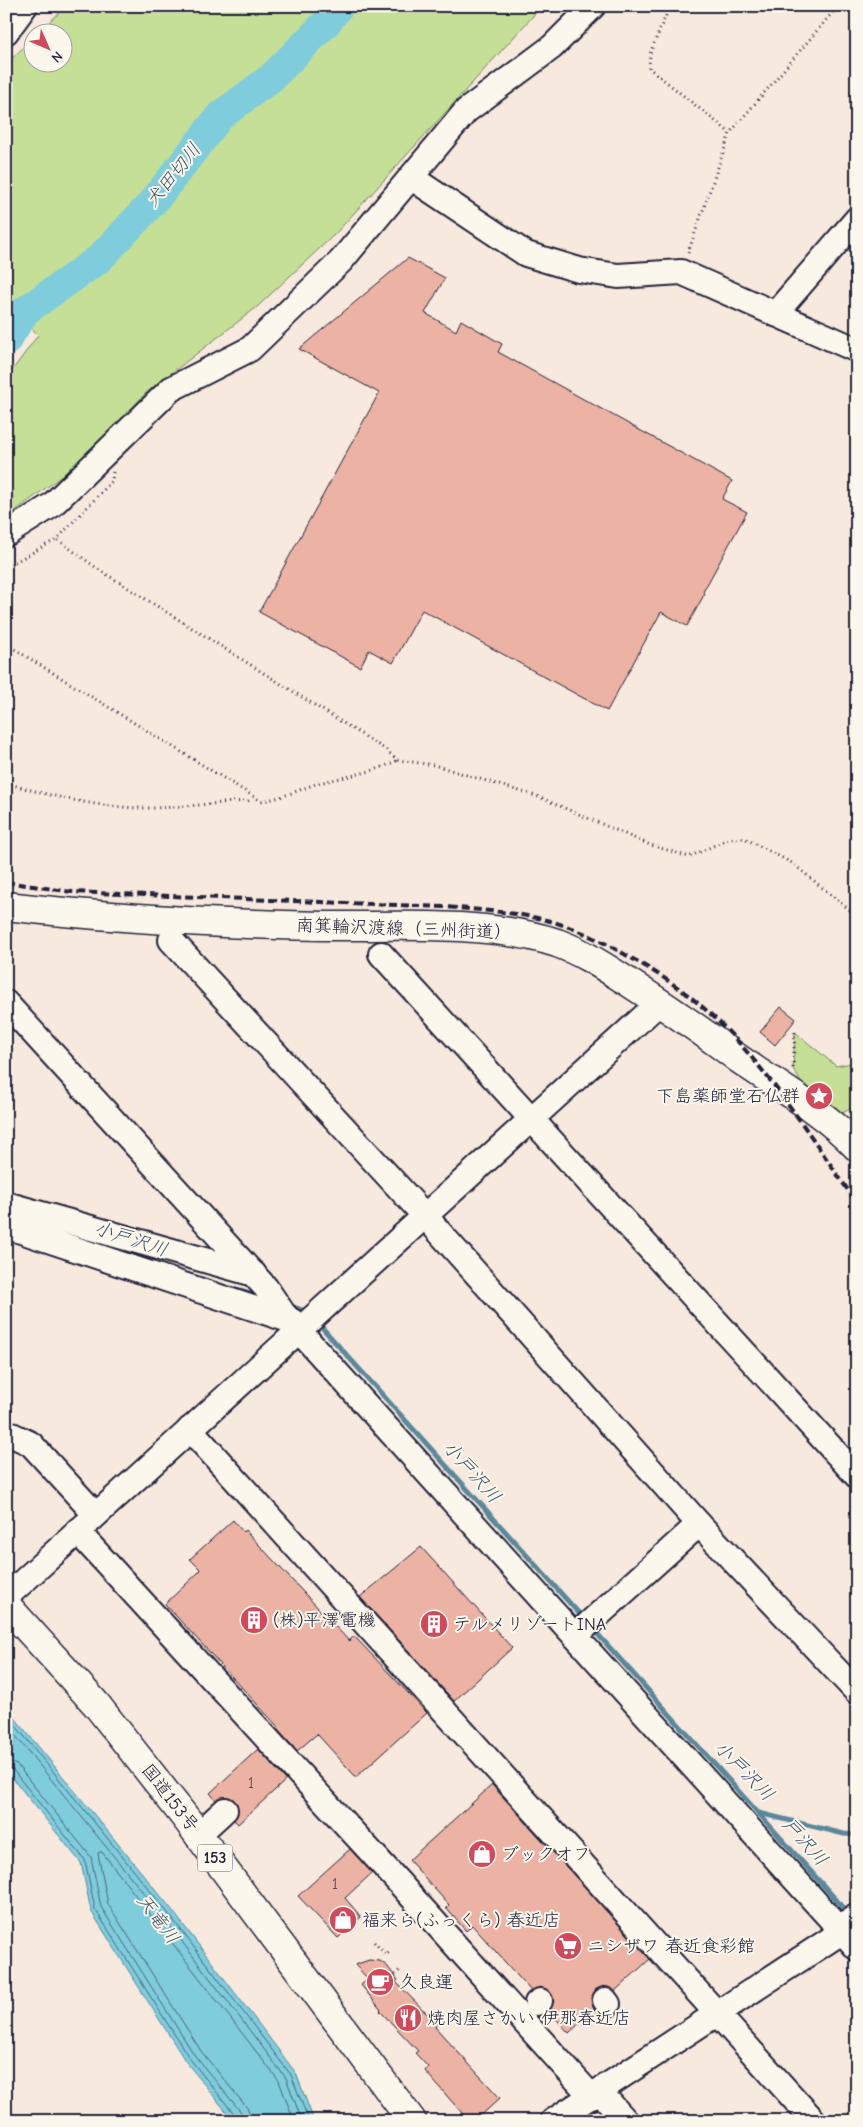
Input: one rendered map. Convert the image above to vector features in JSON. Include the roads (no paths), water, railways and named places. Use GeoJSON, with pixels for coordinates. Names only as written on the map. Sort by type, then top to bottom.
{"type":"FeatureCollection","features":[{"type":"Feature","properties":{"kind":"main road","name":"南箕輪沢渡線（三州街道）"},"geometry":{"type":"LineString","coordinates":[[6,906],[55,912],[240,924],[461,929],[519,933],[580,952],[660,1002],[770,1081],[853,1135]]}},
{"type":"Feature","properties":{"kind":"main road","name":"国道153号"},"geometry":{"type":"LineString","coordinates":[[6,1605],[96,1704],[198,1835],[412,2121]]}},
{"type":"Feature","properties":{"kind":"street"},"geometry":{"type":"LineString","coordinates":[[6,32],[25,6]]}},
{"type":"Feature","properties":{"kind":"street"},"geometry":{"type":"LineString","coordinates":[[6,534],[52,505],[171,389],[250,350],[341,261],[466,111],[552,47],[593,6]]}},
{"type":"Feature","properties":{"kind":"street"},"geometry":{"type":"LineString","coordinates":[[412,178],[526,254],[579,270],[618,276],[681,272],[857,350]]}},
{"type":"Feature","properties":{"kind":"street"},"geometry":{"type":"LineString","coordinates":[[775,314],[857,219]]}},
{"type":"Feature","properties":{"kind":"street"},"geometry":{"type":"LineString","coordinates":[[171,940],[425,1216],[699,1524],[857,1692]]}},
{"type":"Feature","properties":{"kind":"street"},"geometry":{"type":"LineString","coordinates":[[381,954],[857,1476]]}},
{"type":"Feature","properties":{"kind":"street"},"geometry":{"type":"LineString","coordinates":[[6,1597],[96,1514],[164,1461],[190,1429],[300,1320],[425,1216],[660,1002]]}},
{"type":"Feature","properties":{"kind":"street"},"geometry":{"type":"LineString","coordinates":[[6,1003],[260,1281],[300,1320],[584,1628],[848,1923],[857,1948]]}},
{"type":"Feature","properties":{"kind":"street"},"geometry":{"type":"LineString","coordinates":[[6,1204],[260,1281]]}},
{"type":"Feature","properties":{"kind":"street"},"geometry":{"type":"LineString","coordinates":[[6,1226],[300,1320]]}},
{"type":"Feature","properties":{"kind":"street"},"geometry":{"type":"LineString","coordinates":[[190,1429],[814,2121]]}},
{"type":"Feature","properties":{"kind":"street"},"geometry":{"type":"LineString","coordinates":[[6,1432],[30,1444],[96,1514]]}},
{"type":"Feature","properties":{"kind":"street"},"geometry":{"type":"LineString","coordinates":[[584,1628],[699,1524]]}},
{"type":"Feature","properties":{"kind":"street"},"geometry":{"type":"LineString","coordinates":[[78,1531],[403,1890],[560,2058],[626,2121]]}},
{"type":"Feature","properties":{"kind":"street"},"geometry":{"type":"LineString","coordinates":[[198,1835],[225,1810]]}},
{"type":"Feature","properties":{"kind":"street"},"geometry":{"type":"LineString","coordinates":[[553,2121],[834,1937],[848,1923]]}},
{"type":"Feature","properties":{"kind":"water","name":"天竜川"},"geometry":{"type":"Polygon","coordinates":[[[6,1707],[169,1906],[296,2073],[314,2121],[234,2121],[186,2062],[91,1911],[81,1863],[6,1770],[6,1707]]]}},
{"type":"Feature","properties":{"kind":"waterway","name":"犬田切川"},"geometry":{"type":"LineString","coordinates":[[6,341],[25,311],[99,259],[153,202],[220,116],[271,78],[326,23],[339,6]]}},
{"type":"Feature","properties":{"kind":"waterway","name":"小戸沢川"},"geometry":{"type":"LineString","coordinates":[[230,1288],[263,1298]]}},
{"type":"Feature","properties":{"kind":"waterway","name":"小戸沢川"},"geometry":{"type":"LineString","coordinates":[[288,1305],[308,1312]]}},
{"type":"Feature","properties":{"kind":"waterway","name":"小戸沢川"},"geometry":{"type":"LineString","coordinates":[[317,1322],[584,1619]]}},
{"type":"Feature","properties":{"kind":"waterway","name":"小戸沢川"},"geometry":{"type":"LineString","coordinates":[[593,1629],[848,1913]]}},
{"type":"Feature","properties":{"kind":"waterway","name":"小戸沢川"},"geometry":{"type":"LineString","coordinates":[[759,1813],[844,1834],[857,1835]]}},
{"type":"Feature","properties":{"kind":"railway"},"geometry":{"type":"LineString","coordinates":[[6,882],[72,892],[445,907],[524,915],[572,928],[603,942],[656,973],[679,988],[717,1020],[761,1068],[857,1203]]}},
{"type":"Feature","properties":{"kind":"place","name":"下島薬師堂石仏群"},"geometry":{"type":"Point","coordinates":[819,1096]}},
{"type":"Feature","properties":{"kind":"place","name":"(株)平澤電機"},"geometry":{"type":"Point","coordinates":[254,1620]}},
{"type":"Feature","properties":{"kind":"place","name":"テルメリゾートINA"},"geometry":{"type":"Point","coordinates":[434,1624]}},
{"type":"Feature","properties":{"kind":"place","name":"ブックオフ"},"geometry":{"type":"Point","coordinates":[482,1854]}},
{"type":"Feature","properties":{"kind":"place","name":"福来ら(ふっくら) 春近店"},"geometry":{"type":"Point","coordinates":[343,1920]}},
{"type":"Feature","properties":{"kind":"place","name":"ニシザワ 春近食彩館"},"geometry":{"type":"Point","coordinates":[568,1946]}},
{"type":"Feature","properties":{"kind":"place","name":"久良運"},"geometry":{"type":"Point","coordinates":[380,1982]}},
{"type":"Feature","properties":{"kind":"place","name":"焼肉屋さかい 伊那春近店"},"geometry":{"type":"Point","coordinates":[408,2018]}},
{"type":"Feature","properties":{"kind":"water label","name":"戸沢川"},"geometry":{"type":"Point","coordinates":[805,1842]}}]}
